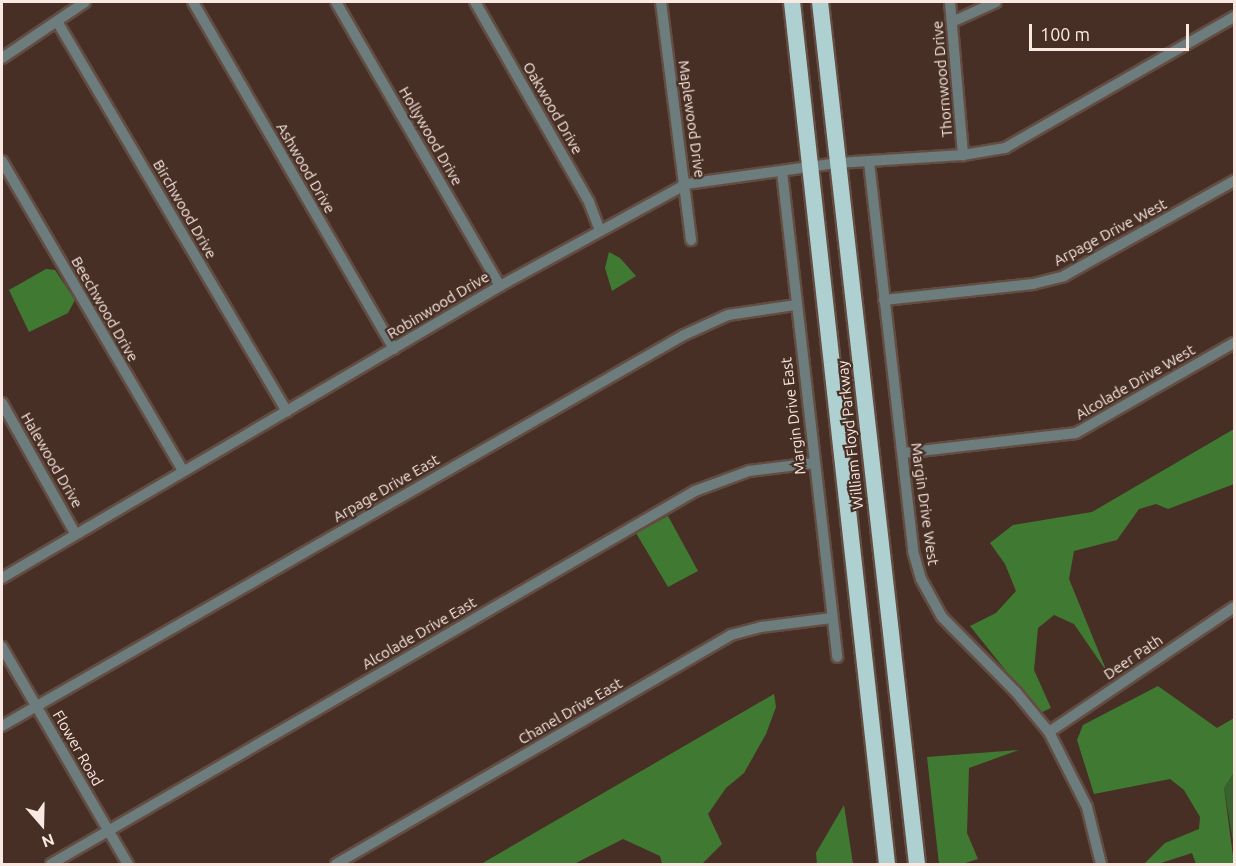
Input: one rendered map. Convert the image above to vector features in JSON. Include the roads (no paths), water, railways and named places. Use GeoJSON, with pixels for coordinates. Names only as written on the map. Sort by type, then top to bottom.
{"type":"FeatureCollection","features":[{"type":"Feature","properties":{"kind":"highway","name":"William Floyd Parkway"},"geometry":{"type":"LineString","coordinates":[[792,2],[887,864]]}},
{"type":"Feature","properties":{"kind":"highway","name":"William Floyd Parkway"},"geometry":{"type":"LineString","coordinates":[[820,2],[917,864]]}},
{"type":"Feature","properties":{"kind":"street"},"geometry":{"type":"LineString","coordinates":[[2,58],[58,23],[85,2]]}},
{"type":"Feature","properties":{"kind":"street","name":"Ashwood Drive"},"geometry":{"type":"LineString","coordinates":[[193,2],[394,349]]}},
{"type":"Feature","properties":{"kind":"street","name":"Hollywood Drive"},"geometry":{"type":"LineString","coordinates":[[336,2],[500,286]]}},
{"type":"Feature","properties":{"kind":"street","name":"Oakwood Drive"},"geometry":{"type":"LineString","coordinates":[[475,2],[589,202],[600,231]]}},
{"type":"Feature","properties":{"kind":"street","name":"Maplewood Drive"},"geometry":{"type":"LineString","coordinates":[[661,2],[686,184],[691,240]]}},
{"type":"Feature","properties":{"kind":"street","name":"Thornwood Drive"},"geometry":{"type":"LineString","coordinates":[[950,2],[963,155]]}},
{"type":"Feature","properties":{"kind":"street"},"geometry":{"type":"LineString","coordinates":[[952,22],[996,2]]}},
{"type":"Feature","properties":{"kind":"street","name":"Robinwood Drive"},"geometry":{"type":"LineString","coordinates":[[2,578],[75,533],[500,286],[686,184],[837,163],[963,155],[1005,148],[1234,17]]}},
{"type":"Feature","properties":{"kind":"street","name":"Birchwood Drive"},"geometry":{"type":"LineString","coordinates":[[58,23],[287,411]]}},
{"type":"Feature","properties":{"kind":"street","name":"Beechwood Drive"},"geometry":{"type":"LineString","coordinates":[[2,161],[183,471]]}},
{"type":"Feature","properties":{"kind":"street","name":"Margin Drive West"},"geometry":{"type":"LineString","coordinates":[[869,162],[913,551],[930,600],[1048,732],[1087,807],[1101,864]]}},
{"type":"Feature","properties":{"kind":"street","name":"Margin Drive East"},"geometry":{"type":"LineString","coordinates":[[782,172],[837,657]]}},
{"type":"Feature","properties":{"kind":"street","name":"Arpage Drive West"},"geometry":{"type":"LineString","coordinates":[[884,300],[1033,284],[1064,276],[1234,181]]}},
{"type":"Feature","properties":{"kind":"street","name":"Arpage Drive East"},"geometry":{"type":"LineString","coordinates":[[2,726],[700,326],[728,315],[796,305]]}},
{"type":"Feature","properties":{"kind":"street","name":"Alcolade Drive West"},"geometry":{"type":"LineString","coordinates":[[903,453],[1076,433],[1234,343]]}},
{"type":"Feature","properties":{"kind":"street","name":"Halewood Drive"},"geometry":{"type":"LineString","coordinates":[[2,403],[75,533]]}},
{"type":"Feature","properties":{"kind":"street","name":"Alcolade Drive East"},"geometry":{"type":"LineString","coordinates":[[51,864],[694,491],[749,471],[814,463]]}},
{"type":"Feature","properties":{"kind":"street","name":"Deer Path"},"geometry":{"type":"LineString","coordinates":[[1048,732],[1234,607]]}},
{"type":"Feature","properties":{"kind":"street","name":"Chanel Drive East"},"geometry":{"type":"LineString","coordinates":[[336,864],[731,635],[761,627],[831,618]]}},
{"type":"Feature","properties":{"kind":"street","name":"Flower Road"},"geometry":{"type":"LineString","coordinates":[[2,647],[128,864]]}}]}
